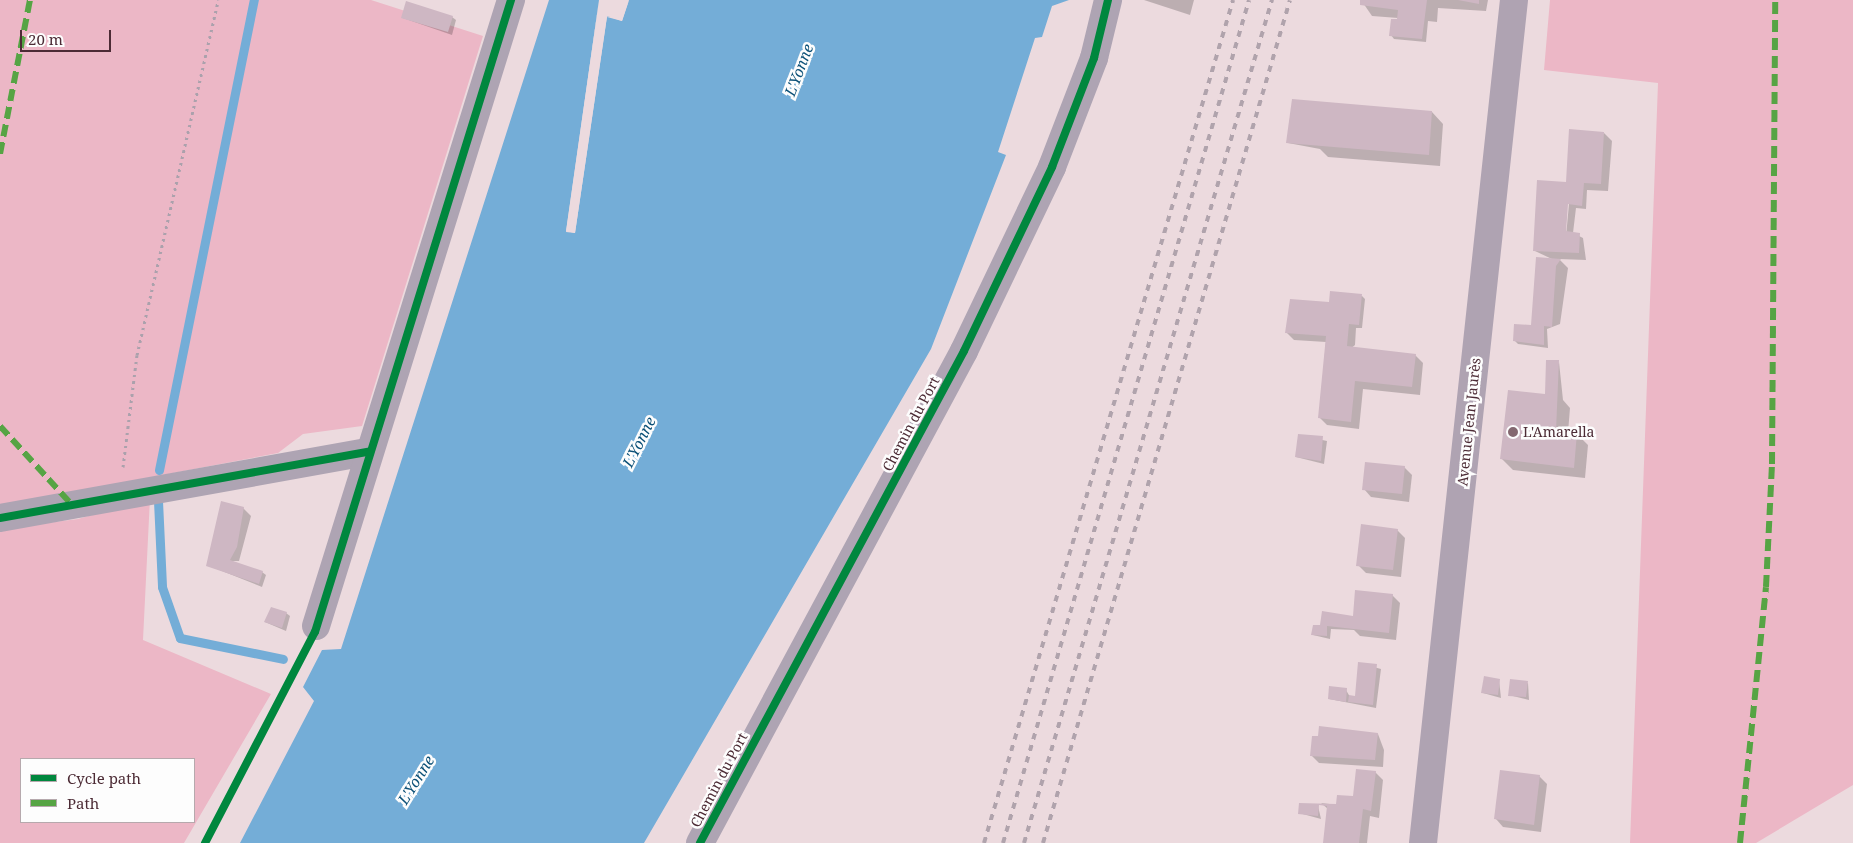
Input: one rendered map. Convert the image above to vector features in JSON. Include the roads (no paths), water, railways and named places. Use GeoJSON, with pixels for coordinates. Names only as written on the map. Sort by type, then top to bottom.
{"type":"FeatureCollection","features":[{"type":"Feature","properties":{"kind":"main road","name":"Avenue Jean Jaurès"},"geometry":{"type":"LineString","coordinates":[[1423,843],[1514,0]]}},
{"type":"Feature","properties":{"kind":"street"},"geometry":{"type":"LineString","coordinates":[[316,626],[368,452],[511,0]]}},
{"type":"Feature","properties":{"kind":"street","name":"Chemin du Port"},"geometry":{"type":"LineString","coordinates":[[700,843],[969,342],[1052,167],[1094,58],[1108,0]]}},
{"type":"Feature","properties":{"kind":"street"},"geometry":{"type":"LineString","coordinates":[[0,518],[368,452]]}},
{"type":"Feature","properties":{"kind":"water","name":"L'Yonne"},"geometry":{"type":"Polygon","coordinates":[[[549,0],[599,0],[566,231],[575,233],[607,16],[622,21],[629,0],[1069,0],[1052,6],[1042,37],[1035,38],[998,152],[1006,155],[931,349],[644,843],[240,843],[314,701],[303,687],[322,650],[341,649],[549,0]]]}},
{"type":"Feature","properties":{"kind":"waterway"},"geometry":{"type":"LineString","coordinates":[[159,470],[254,0]]}},
{"type":"Feature","properties":{"kind":"waterway"},"geometry":{"type":"LineString","coordinates":[[158,501],[162,587],[180,638],[283,659]]}},
{"type":"Feature","properties":{"kind":"railway"},"geometry":{"type":"LineString","coordinates":[[984,843],[1233,0]]}},
{"type":"Feature","properties":{"kind":"railway"},"geometry":{"type":"LineString","coordinates":[[1003,843],[1249,0]]}},
{"type":"Feature","properties":{"kind":"railway"},"geometry":{"type":"LineString","coordinates":[[1024,843],[1272,0]]}},
{"type":"Feature","properties":{"kind":"railway"},"geometry":{"type":"LineString","coordinates":[[1043,843],[1290,0]]}},
{"type":"Feature","properties":{"kind":"place","name":"L'Amarella"},"geometry":{"type":"Point","coordinates":[1513,432]}}]}
